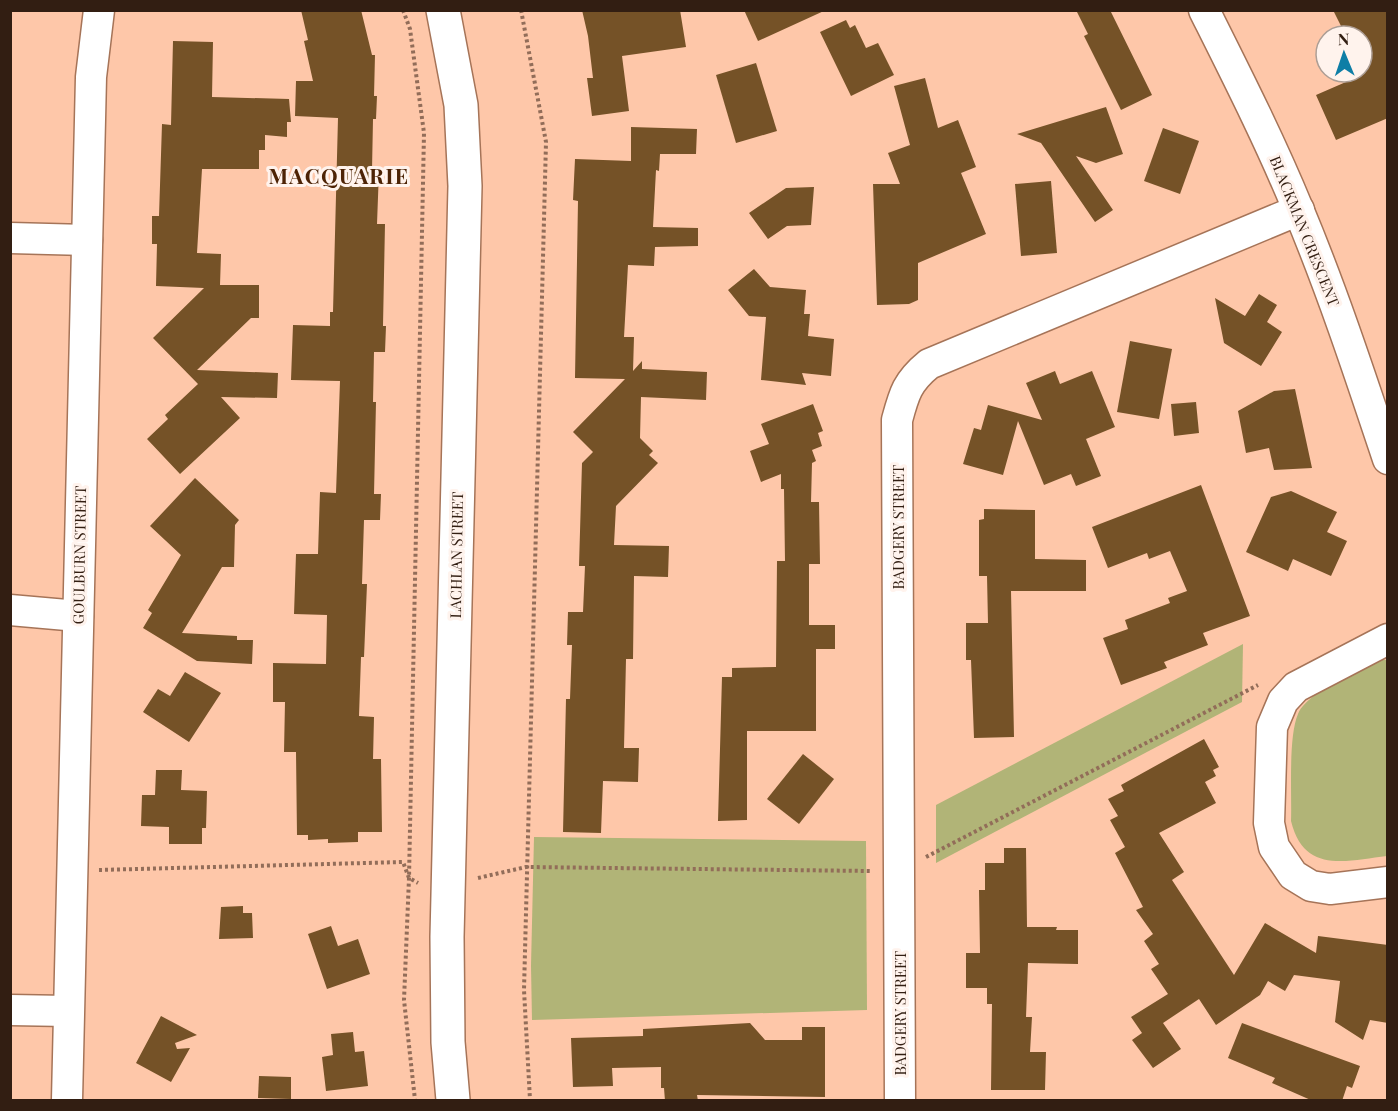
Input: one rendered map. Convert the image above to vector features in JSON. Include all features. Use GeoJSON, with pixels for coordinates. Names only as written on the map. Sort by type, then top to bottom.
{"type":"FeatureCollection","features":[{"type":"Feature","properties":{"kind":"street","name":"GOULBURN STREET"},"geometry":{"type":"LineString","coordinates":[[68,1101],[71,871],[91,76],[99,10]]}},
{"type":"Feature","properties":{"kind":"street","name":"LACHLAN STREET"},"geometry":{"type":"LineString","coordinates":[[443,10],[461,105],[465,186],[448,886],[448,1042],[453,1101]]}},
{"type":"Feature","properties":{"kind":"street","name":"BLACKMAN CRESCENT"},"geometry":{"type":"LineString","coordinates":[[1204,10],[1266,135],[1299,210],[1388,459]]}},
{"type":"Feature","properties":{"kind":"street","name":"BADGERY STREET"},"geometry":{"type":"LineString","coordinates":[[900,1101],[897,420],[904,391],[915,375],[929,364],[1299,210]]}},
{"type":"Feature","properties":{"kind":"street"},"geometry":{"type":"LineString","coordinates":[[10,238],[87,240]]}},
{"type":"Feature","properties":{"kind":"street"},"geometry":{"type":"LineString","coordinates":[[10,610],[78,616]]}},
{"type":"Feature","properties":{"kind":"street"},"geometry":{"type":"LineString","coordinates":[[1388,639],[1296,687],[1283,701],[1272,727],[1269,823],[1274,847],[1293,875],[1311,886],[1330,889],[1388,882]]}},
{"type":"Feature","properties":{"kind":"street"},"geometry":{"type":"LineString","coordinates":[[10,1010],[68,1011]]}},
{"type":"Feature","properties":{"kind":"path"},"geometry":{"type":"LineString","coordinates":[[403,10],[410,29],[424,133],[409,878],[404,1000],[415,1101]]}},
{"type":"Feature","properties":{"kind":"path"},"geometry":{"type":"LineString","coordinates":[[521,10],[546,142],[526,867],[524,990],[530,1101]]}},
{"type":"Feature","properties":{"kind":"path"},"geometry":{"type":"LineString","coordinates":[[448,886],[526,867],[899,871],[1266,680]]}},
{"type":"Feature","properties":{"kind":"path"},"geometry":{"type":"LineString","coordinates":[[71,871],[403,862],[409,878]]}},
{"type":"Feature","properties":{"kind":"green space"},"geometry":{"type":"Polygon","coordinates":[[[1243,644],[1242,702],[936,863],[936,805],[1243,644]]]}},
{"type":"Feature","properties":{"kind":"green space"},"geometry":{"type":"Polygon","coordinates":[[[1381,660],[1387,660],[1387,856],[1342,861],[1316,857],[1306,850],[1297,838],[1291,821],[1292,751],[1298,714],[1316,694],[1381,660]]]}},
{"type":"Feature","properties":{"kind":"green space"},"geometry":{"type":"Polygon","coordinates":[[[534,837],[866,841],[867,1010],[532,1020],[534,837]]]}},
{"type":"Feature","properties":{"kind":"building"},"geometry":{"type":"Polygon","coordinates":[[[301,10],[361,10],[372,55],[375,55],[374,96],[377,96],[376,119],[373,119],[372,170],[379,170],[377,224],[385,224],[383,326],[386,326],[385,352],[374,352],[373,402],[376,402],[374,494],[381,494],[380,520],[364,520],[362,584],[367,584],[359,716],[374,717],[373,759],[381,759],[382,832],[358,832],[358,842],[328,843],[328,839],[308,840],[308,835],[297,835],[296,752],[284,752],[285,702],[273,702],[273,663],[326,664],[327,615],[294,614],[296,554],[318,554],[320,492],[336,493],[340,381],[291,380],[293,325],[330,326],[330,312],[333,312],[338,118],[295,116],[296,81],[313,81],[304,41],[308,40],[301,10]]]}},
{"type":"Feature","properties":{"kind":"building"},"geometry":{"type":"Polygon","coordinates":[[[582,10],[680,10],[686,47],[622,56],[629,111],[592,116],[587,78],[593,78],[582,10]]]}},
{"type":"Feature","properties":{"kind":"building"},"geometry":{"type":"Polygon","coordinates":[[[744,10],[826,10],[758,41],[744,10]]]}},
{"type":"Feature","properties":{"kind":"building"},"geometry":{"type":"Polygon","coordinates":[[[1076,10],[1110,10],[1152,95],[1121,110],[1084,36],[1088,34],[1076,10]]]}},
{"type":"Feature","properties":{"kind":"building"},"geometry":{"type":"Polygon","coordinates":[[[1333,10],[1388,10],[1388,118],[1336,140],[1316,95],[1341,84],[1374,84],[1374,24],[1340,24],[1333,10]]]}},
{"type":"Feature","properties":{"kind":"building"},"geometry":{"type":"Polygon","coordinates":[[[846,20],[850,28],[855,25],[866,48],[878,43],[894,75],[851,96],[820,32],[846,20]]]}},
{"type":"Feature","properties":{"kind":"building"},"geometry":{"type":"Polygon","coordinates":[[[173,41],[213,42],[212,97],[289,99],[291,122],[287,122],[287,137],[265,135],[265,150],[259,150],[259,169],[202,169],[197,253],[221,254],[220,285],[259,285],[259,318],[251,318],[197,370],[278,373],[277,398],[221,397],[240,418],[180,474],[147,439],[168,419],[165,415],[198,384],[153,338],[204,288],[156,286],[157,244],[152,244],[152,216],[159,216],[162,124],[171,125],[173,41]]]}},
{"type":"Feature","properties":{"kind":"building"},"geometry":{"type":"Polygon","coordinates":[[[756,63],[777,131],[736,143],[716,75],[756,63]]]}},
{"type":"Feature","properties":{"kind":"building"},"geometry":{"type":"Polygon","coordinates":[[[925,78],[938,128],[958,120],[976,167],[961,173],[986,234],[918,263],[918,300],[909,304],[877,305],[873,184],[900,184],[888,153],[910,145],[894,86],[925,78]]]}},
{"type":"Feature","properties":{"kind":"building"},"geometry":{"type":"Polygon","coordinates":[[[1106,107],[1123,154],[1096,163],[1076,156],[1113,210],[1095,222],[1041,143],[1017,134],[1106,107]]]}},
{"type":"Feature","properties":{"kind":"building"},"geometry":{"type":"Polygon","coordinates":[[[631,127],[697,129],[696,154],[660,154],[659,171],[656,170],[653,227],[698,228],[698,246],[655,247],[654,266],[628,265],[624,337],[634,337],[633,371],[642,361],[642,369],[707,372],[706,400],[641,397],[640,438],[653,451],[649,455],[658,463],[616,506],[614,545],[669,546],[668,577],[634,576],[633,659],[626,659],[624,748],[639,748],[638,782],[603,781],[601,833],[563,832],[566,699],[570,699],[572,645],[567,645],[568,612],[583,612],[585,566],[579,566],[582,463],[593,452],[573,432],[625,379],[575,378],[578,201],[573,200],[575,159],[631,161],[631,127]]]}},
{"type":"Feature","properties":{"kind":"building"},"geometry":{"type":"Polygon","coordinates":[[[1163,128],[1199,141],[1180,194],[1144,181],[1163,128]]]}},
{"type":"Feature","properties":{"kind":"building"},"geometry":{"type":"Polygon","coordinates":[[[1051,181],[1057,253],[1021,256],[1015,184],[1051,181]]]}},
{"type":"Feature","properties":{"kind":"building"},"geometry":{"type":"Polygon","coordinates":[[[814,187],[811,225],[787,226],[768,239],[749,213],[786,188],[814,187]]]}},
{"type":"Feature","properties":{"kind":"building"},"geometry":{"type":"Polygon","coordinates":[[[754,269],[770,287],[806,290],[804,314],[810,314],[808,336],[834,339],[831,376],[802,373],[806,385],[761,380],[766,317],[749,316],[728,290],[754,269]]]}},
{"type":"Feature","properties":{"kind":"building"},"geometry":{"type":"Polygon","coordinates":[[[1259,294],[1277,305],[1267,322],[1282,332],[1261,366],[1224,343],[1215,298],[1245,316],[1259,294]]]}},
{"type":"Feature","properties":{"kind":"building"},"geometry":{"type":"Polygon","coordinates":[[[1130,341],[1172,349],[1159,419],[1117,412],[1130,341]]]}},
{"type":"Feature","properties":{"kind":"building"},"geometry":{"type":"Polygon","coordinates":[[[1055,371],[1060,384],[1092,371],[1115,427],[1086,439],[1101,476],[1076,486],[1071,474],[1044,485],[1018,421],[1003,475],[963,464],[974,428],[981,430],[988,405],[1042,420],[1026,383],[1055,371]]]}},
{"type":"Feature","properties":{"kind":"building"},"geometry":{"type":"Polygon","coordinates":[[[1295,389],[1312,468],[1274,470],[1269,448],[1246,453],[1238,411],[1274,391],[1295,389]]]}},
{"type":"Feature","properties":{"kind":"building"},"geometry":{"type":"Polygon","coordinates":[[[1196,402],[1199,433],[1174,436],[1171,404],[1196,402]]]}},
{"type":"Feature","properties":{"kind":"building"},"geometry":{"type":"Polygon","coordinates":[[[813,404],[823,431],[818,433],[822,446],[812,450],[816,461],[812,463],[811,502],[819,502],[820,564],[809,564],[809,625],[835,625],[835,649],[816,649],[816,731],[747,731],[747,820],[718,821],[722,677],[732,677],[732,668],[776,667],[777,561],[785,561],[784,489],[781,489],[781,474],[761,482],[750,451],[769,444],[761,424],[813,404]]]}},
{"type":"Feature","properties":{"kind":"building"},"geometry":{"type":"Polygon","coordinates":[[[195,478],[239,520],[235,525],[234,567],[222,567],[182,633],[237,636],[237,640],[253,640],[252,664],[197,661],[143,628],[152,613],[148,610],[181,555],[150,526],[195,478]]]}},
{"type":"Feature","properties":{"kind":"building"},"geometry":{"type":"Polygon","coordinates":[[[1201,485],[1250,616],[1203,633],[1208,645],[1164,662],[1167,668],[1121,685],[1103,638],[1128,629],[1125,620],[1170,603],[1168,598],[1187,591],[1170,551],[1149,559],[1147,553],[1108,568],[1092,527],[1201,485]]]}},
{"type":"Feature","properties":{"kind":"building"},"geometry":{"type":"Polygon","coordinates":[[[1291,491],[1337,512],[1327,532],[1347,541],[1331,576],[1293,559],[1288,571],[1246,552],[1271,497],[1291,491]]]}},
{"type":"Feature","properties":{"kind":"building"},"geometry":{"type":"Polygon","coordinates":[[[984,509],[1035,510],[1035,559],[1086,560],[1086,591],[1011,591],[1014,737],[974,738],[971,660],[966,660],[966,623],[988,623],[987,576],[979,576],[979,520],[984,519],[984,509]]]}},
{"type":"Feature","properties":{"kind":"building"},"geometry":{"type":"Polygon","coordinates":[[[185,672],[221,693],[189,742],[143,712],[158,689],[170,696],[185,672]]]}},
{"type":"Feature","properties":{"kind":"building"},"geometry":{"type":"Polygon","coordinates":[[[1204,739],[1219,767],[1213,770],[1216,776],[1205,782],[1216,803],[1159,833],[1184,872],[1172,880],[1234,975],[1265,923],[1316,953],[1318,936],[1388,945],[1388,1023],[1370,1020],[1363,1040],[1335,1022],[1340,981],[1294,975],[1285,991],[1268,981],[1260,995],[1216,1025],[1199,999],[1163,1023],[1181,1049],[1153,1068],[1132,1040],[1142,1033],[1131,1017],[1168,994],[1151,969],[1159,964],[1144,941],[1153,934],[1136,910],[1143,907],[1115,853],[1125,847],[1110,820],[1118,816],[1108,799],[1124,791],[1121,785],[1204,739]]]}},
{"type":"Feature","properties":{"kind":"building"},"geometry":{"type":"Polygon","coordinates":[[[803,754],[834,779],[799,824],[767,799],[803,754]]]}},
{"type":"Feature","properties":{"kind":"building"},"geometry":{"type":"Polygon","coordinates":[[[156,770],[182,770],[181,790],[207,791],[206,828],[202,828],[202,844],[169,844],[169,827],[141,826],[142,795],[155,795],[156,770]]]}},
{"type":"Feature","properties":{"kind":"building"},"geometry":{"type":"Polygon","coordinates":[[[1004,848],[1026,848],[1027,927],[1078,930],[1078,964],[1028,963],[1026,1017],[1032,1017],[1030,1052],[1046,1052],[1045,1090],[991,1090],[992,1004],[987,1004],[987,988],[966,988],[966,953],[980,953],[979,890],[985,890],[985,863],[1004,863],[1004,848]]]}},
{"type":"Feature","properties":{"kind":"building"},"geometry":{"type":"Polygon","coordinates":[[[243,906],[243,913],[252,913],[253,938],[219,939],[221,907],[243,906]]]}},
{"type":"Feature","properties":{"kind":"building"},"geometry":{"type":"Polygon","coordinates":[[[331,926],[338,946],[358,939],[370,974],[327,989],[308,934],[331,926]]]}},
{"type":"Feature","properties":{"kind":"building"},"geometry":{"type":"Polygon","coordinates":[[[161,1016],[197,1035],[175,1043],[177,1049],[190,1048],[171,1082],[136,1063],[161,1016]]]}},
{"type":"Feature","properties":{"kind":"building"},"geometry":{"type":"Polygon","coordinates":[[[750,1023],[765,1040],[802,1040],[802,1027],[825,1027],[825,1097],[697,1095],[698,1101],[665,1101],[664,1088],[661,1088],[661,1067],[612,1068],[613,1086],[573,1087],[571,1038],[643,1036],[643,1029],[750,1023]]]}},
{"type":"Feature","properties":{"kind":"building"},"geometry":{"type":"Polygon","coordinates":[[[1242,1023],[1360,1066],[1352,1088],[1347,1086],[1342,1101],[1313,1101],[1272,1083],[1275,1078],[1228,1058],[1242,1023]]]}},
{"type":"Feature","properties":{"kind":"building"},"geometry":{"type":"Polygon","coordinates":[[[353,1032],[355,1052],[364,1051],[368,1086],[326,1091],[322,1057],[333,1055],[331,1034],[353,1032]]]}},
{"type":"Feature","properties":{"kind":"building"},"geometry":{"type":"Polygon","coordinates":[[[259,1076],[291,1077],[291,1099],[258,1098],[259,1076]]]}},
{"type":"Feature","properties":{"kind":"district","name":"MACQUARIE"},"geometry":{"type":"Point","coordinates":[339,175]}}]}
